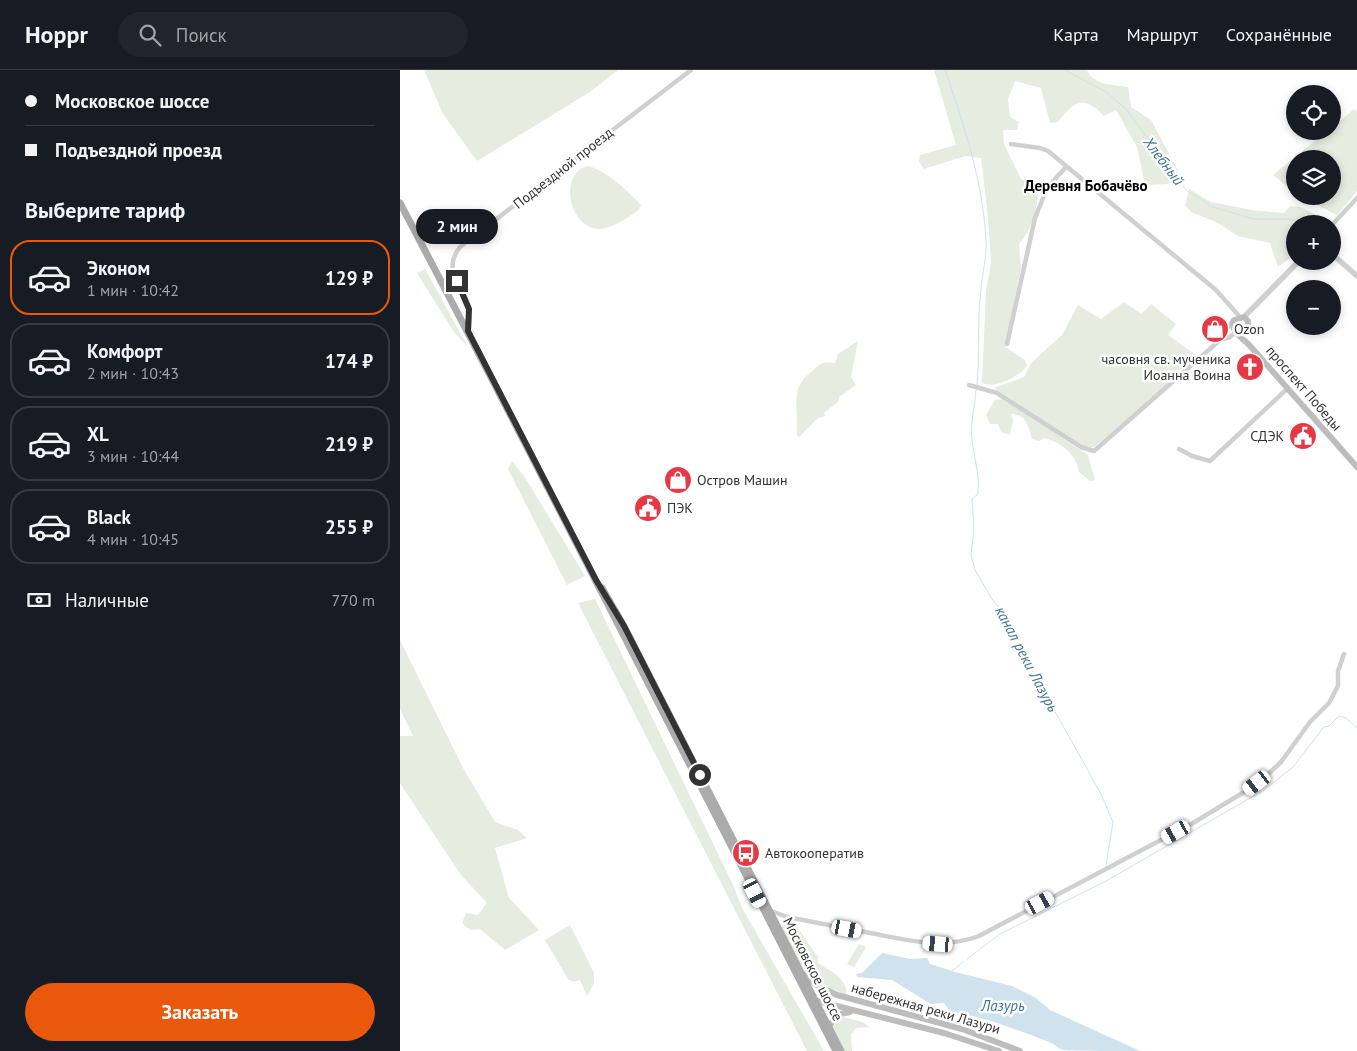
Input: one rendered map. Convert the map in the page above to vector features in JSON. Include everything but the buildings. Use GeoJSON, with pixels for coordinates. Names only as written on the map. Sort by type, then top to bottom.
{"type":"FeatureCollection","features":[{"type":"Feature","properties":{"kind":"main road","name":"Московское шоссе"},"geometry":{"type":"LineString","coordinates":[[400,203],[402,212],[410,222],[434,264],[596,580],[612,615],[841,1051]]}},
{"type":"Feature","properties":{"kind":"main road"},"geometry":{"type":"LineString","coordinates":[[1232,322],[1242,317]]}},
{"type":"Feature","properties":{"kind":"main road","name":"проспект Победы"},"geometry":{"type":"LineString","coordinates":[[1242,317],[1248,327],[1251,347]]}},
{"type":"Feature","properties":{"kind":"main road","name":"проспект Победы"},"geometry":{"type":"LineString","coordinates":[[1232,322],[1232,328],[1288,388],[1357,468]]}},
{"type":"Feature","properties":{"kind":"main road"},"geometry":{"type":"LineString","coordinates":[[1237,332],[1244,332],[1248,327]]}},
{"type":"Feature","properties":{"kind":"main road","name":"Московское шоссе"},"geometry":{"type":"LineString","coordinates":[[596,580],[624,626],[769,910],[801,973],[836,1051]]}},
{"type":"Feature","properties":{"kind":"main road","name":"набережная реки Лазури"},"geometry":{"type":"LineString","coordinates":[[801,973],[832,993],[946,1025],[1020,1051]]}},
{"type":"Feature","properties":{"kind":"main road","name":"набережная реки Лазури"},"geometry":{"type":"LineString","coordinates":[[813,1000],[930,1029],[999,1051]]}},
{"type":"Feature","properties":{"kind":"main road"},"geometry":{"type":"LineString","coordinates":[[883,1018],[886,1008]]}},
{"type":"Feature","properties":{"kind":"main road"},"geometry":{"type":"LineString","coordinates":[[829,1027],[831,1020],[837,1014],[856,1012]]}},
{"type":"Feature","properties":{"kind":"main road"},"geometry":{"type":"LineString","coordinates":[[930,1029],[934,1026],[932,1021]]}},
{"type":"Feature","properties":{"kind":"main road"},"geometry":{"type":"LineString","coordinates":[[944,1033],[942,1028],[946,1025]]}},
{"type":"Feature","properties":{"kind":"street","name":"Подъездной проезд"},"geometry":{"type":"LineString","coordinates":[[468,331],[469,309],[451,266],[453,256],[460,247],[691,70]]}},
{"type":"Feature","properties":{"kind":"street"},"geometry":{"type":"LineString","coordinates":[[1012,144],[1048,151],[1210,285],[1242,317],[1256,306],[1290,270]]}},
{"type":"Feature","properties":{"kind":"street"},"geometry":{"type":"LineString","coordinates":[[1007,344],[1035,218],[1047,188],[1066,167]]}},
{"type":"Feature","properties":{"kind":"street"},"geometry":{"type":"LineString","coordinates":[[1341,215],[1357,198]]}},
{"type":"Feature","properties":{"kind":"street"},"geometry":{"type":"LineString","coordinates":[[1341,262],[1357,276]]}},
{"type":"Feature","properties":{"kind":"street"},"geometry":{"type":"LineString","coordinates":[[1248,327],[1256,306]]}},
{"type":"Feature","properties":{"kind":"street"},"geometry":{"type":"LineString","coordinates":[[969,385],[997,393],[1081,447],[1094,451],[1220,340],[1232,322]]}},
{"type":"Feature","properties":{"kind":"street"},"geometry":{"type":"LineString","coordinates":[[1220,340],[1230,338],[1237,332]]}},
{"type":"Feature","properties":{"kind":"street"},"geometry":{"type":"LineString","coordinates":[[1179,449],[1192,456],[1210,461],[1288,388]]}},
{"type":"Feature","properties":{"kind":"street"},"geometry":{"type":"LineString","coordinates":[[769,910],[787,918],[909,942],[938,944],[962,941],[979,936],[1193,822],[1265,777],[1281,762],[1310,722],[1329,703],[1338,686],[1338,671],[1344,654]]}},
{"type":"Feature","properties":{"kind":"street"},"geometry":{"type":"LineString","coordinates":[[779,930],[781,922],[787,918]]}},
{"type":"Feature","properties":{"kind":"shaded area"},"geometry":{"type":"Polygon","coordinates":[[[424,70],[618,70],[590,92],[477,161],[443,114],[424,70]]]}},
{"type":"Feature","properties":{"kind":"shaded area"},"geometry":{"type":"Polygon","coordinates":[[[934,70],[1087,70],[1094,79],[1110,85],[1128,87],[1131,107],[1151,120],[1180,174],[1168,184],[1145,185],[1137,147],[1116,110],[1104,116],[1090,105],[1079,103],[1069,110],[1058,122],[1050,123],[1041,88],[1015,81],[1008,99],[1010,117],[1019,122],[1017,130],[1003,130],[1004,144],[1021,179],[1038,188],[1038,196],[1031,225],[1019,244],[1021,269],[1005,347],[1025,360],[1027,366],[1012,378],[1000,383],[982,383],[986,291],[991,263],[981,158],[965,156],[924,169],[919,162],[920,155],[956,145],[934,70]]]}},
{"type":"Feature","properties":{"kind":"shaded area"},"geometry":{"type":"Polygon","coordinates":[[[1354,109],[1357,112],[1357,191],[1337,215],[1317,205],[1341,205],[1341,150],[1304,150],[1316,140],[1341,140],[1341,120],[1354,109]]]}},
{"type":"Feature","properties":{"kind":"shaded area"},"geometry":{"type":"Polygon","coordinates":[[[1286,164],[1286,186],[1273,175],[1286,164]]]}},
{"type":"Feature","properties":{"kind":"shaded area"},"geometry":{"type":"Polygon","coordinates":[[[588,166],[602,172],[624,188],[641,205],[639,210],[619,222],[602,229],[587,226],[574,210],[570,188],[573,178],[579,171],[588,166]]]}},
{"type":"Feature","properties":{"kind":"shaded area"},"geometry":{"type":"Polygon","coordinates":[[[1189,189],[1211,202],[1252,210],[1284,213],[1290,206],[1300,207],[1317,215],[1286,215],[1286,261],[1278,267],[1270,243],[1238,236],[1216,222],[1193,213],[1185,206],[1189,189]]]}},
{"type":"Feature","properties":{"kind":"shaded area"},"geometry":{"type":"Polygon","coordinates":[[[425,269],[468,347],[454,332],[417,273],[425,269]]]}},
{"type":"Feature","properties":{"kind":"shaded area"},"geometry":{"type":"Polygon","coordinates":[[[1124,302],[1141,314],[1151,304],[1176,324],[1168,335],[1199,357],[1180,370],[1171,372],[1171,379],[1160,392],[1094,447],[1084,447],[994,388],[1024,377],[1032,362],[1062,335],[1078,305],[1101,319],[1124,302]]]}},
{"type":"Feature","properties":{"kind":"shaded area"},"geometry":{"type":"Polygon","coordinates":[[[858,341],[851,377],[856,385],[839,397],[839,401],[824,413],[826,416],[818,418],[799,437],[797,435],[796,401],[799,386],[803,379],[821,364],[835,363],[838,354],[858,341]]]}},
{"type":"Feature","properties":{"kind":"shaded area"},"geometry":{"type":"Polygon","coordinates":[[[1003,399],[1088,455],[1095,480],[1090,481],[1079,472],[1075,460],[1068,450],[1045,438],[1039,441],[1032,439],[1026,422],[1020,416],[1011,414],[1013,420],[1010,435],[1001,432],[998,424],[990,424],[986,415],[995,400],[1003,399]]]}},
{"type":"Feature","properties":{"kind":"shaded area"},"geometry":{"type":"Polygon","coordinates":[[[512,461],[524,476],[585,576],[567,585],[508,469],[512,461]]]}},
{"type":"Feature","properties":{"kind":"shaded area"},"geometry":{"type":"Polygon","coordinates":[[[595,599],[733,885],[742,908],[824,1051],[807,1051],[578,603],[595,599]]]}},
{"type":"Feature","properties":{"kind":"shaded area"},"geometry":{"type":"Polygon","coordinates":[[[400,640],[463,768],[495,822],[518,830],[527,838],[495,848],[509,898],[539,930],[505,950],[480,929],[470,930],[462,923],[466,913],[478,915],[487,903],[461,875],[400,783],[400,736],[413,736],[400,709],[400,640]]]}},
{"type":"Feature","properties":{"kind":"shaded area"},"geometry":{"type":"Polygon","coordinates":[[[787,922],[797,927],[818,957],[818,963],[841,980],[846,989],[846,995],[824,986],[805,973],[782,930],[782,923],[787,922]]]}},
{"type":"Feature","properties":{"kind":"shaded area"},"geometry":{"type":"Polygon","coordinates":[[[570,925],[594,973],[594,983],[587,996],[580,980],[574,982],[568,979],[545,940],[570,925]]]}},
{"type":"Feature","properties":{"kind":"shaded area"},"geometry":{"type":"Polygon","coordinates":[[[859,944],[866,947],[854,967],[847,964],[859,944]]]}},
{"type":"Feature","properties":{"kind":"shaded area"},"geometry":{"type":"Polygon","coordinates":[[[840,1016],[862,1022],[870,1027],[856,1028],[851,1034],[852,1051],[844,1051],[832,1026],[837,1017],[840,1016]]]}},
{"type":"Feature","properties":{"kind":"water","name":"Лазурь"},"geometry":{"type":"Polygon","coordinates":[[[882,953],[910,959],[927,958],[930,964],[1012,986],[1036,998],[1050,1010],[1140,1051],[1063,1050],[1045,1040],[1001,1024],[969,1015],[951,1013],[944,1003],[931,1004],[892,980],[857,977],[856,974],[862,973],[882,953]]]}},
{"type":"Feature","properties":{"kind":"waterway","name":"канал реки Лазурь"},"geometry":{"type":"LineString","coordinates":[[945,70],[972,154],[984,218],[986,247],[980,301],[977,385]]}},
{"type":"Feature","properties":{"kind":"waterway","name":"Хлебный"},"geometry":{"type":"LineString","coordinates":[[1065,70],[1106,92],[1126,109],[1186,190],[1213,207],[1254,219],[1286,219]]}},
{"type":"Feature","properties":{"kind":"waterway","name":"канал реки Лазурь"},"geometry":{"type":"LineString","coordinates":[[976,390],[972,434],[978,473],[978,494],[972,499],[974,529],[971,555],[975,570],[992,599],[1010,621],[1019,647],[1101,794],[1113,822],[1106,865]]}},
{"type":"Feature","properties":{"kind":"waterway"},"geometry":{"type":"LineString","coordinates":[[967,959],[1000,934],[1106,881],[1264,790],[1293,767],[1324,727],[1329,726],[1339,716],[1346,718],[1357,728]]}},
{"type":"Feature","properties":{"kind":"waterway"},"geometry":{"type":"LineString","coordinates":[[952,971],[963,962]]}},
{"type":"Feature","properties":{"kind":"place","name":"Ozon"},"geometry":{"type":"Point","coordinates":[1215,329]}},
{"type":"Feature","properties":{"kind":"place","name":"часовня св. мученика Иоанна Воина"},"geometry":{"type":"Point","coordinates":[1250,367]}},
{"type":"Feature","properties":{"kind":"place","name":"СДЭК"},"geometry":{"type":"Point","coordinates":[1303,436]}},
{"type":"Feature","properties":{"kind":"place","name":"Остров Машин"},"geometry":{"type":"Point","coordinates":[678,480]}},
{"type":"Feature","properties":{"kind":"place","name":"ПЭК"},"geometry":{"type":"Point","coordinates":[648,508]}},
{"type":"Feature","properties":{"kind":"place","name":"Автокооператив"},"geometry":{"type":"Point","coordinates":[746,853]}},
{"type":"Feature","properties":{"kind":"district","name":"Деревня Бобачёво"},"geometry":{"type":"Point","coordinates":[1086,185]}},
{"type":"Feature","properties":{"kind":"route"},"geometry":{"type":"LineString","coordinates":[[457,281],[469,309],[468,331],[596,580],[604,590],[624,626],[700,775]]}}]}
